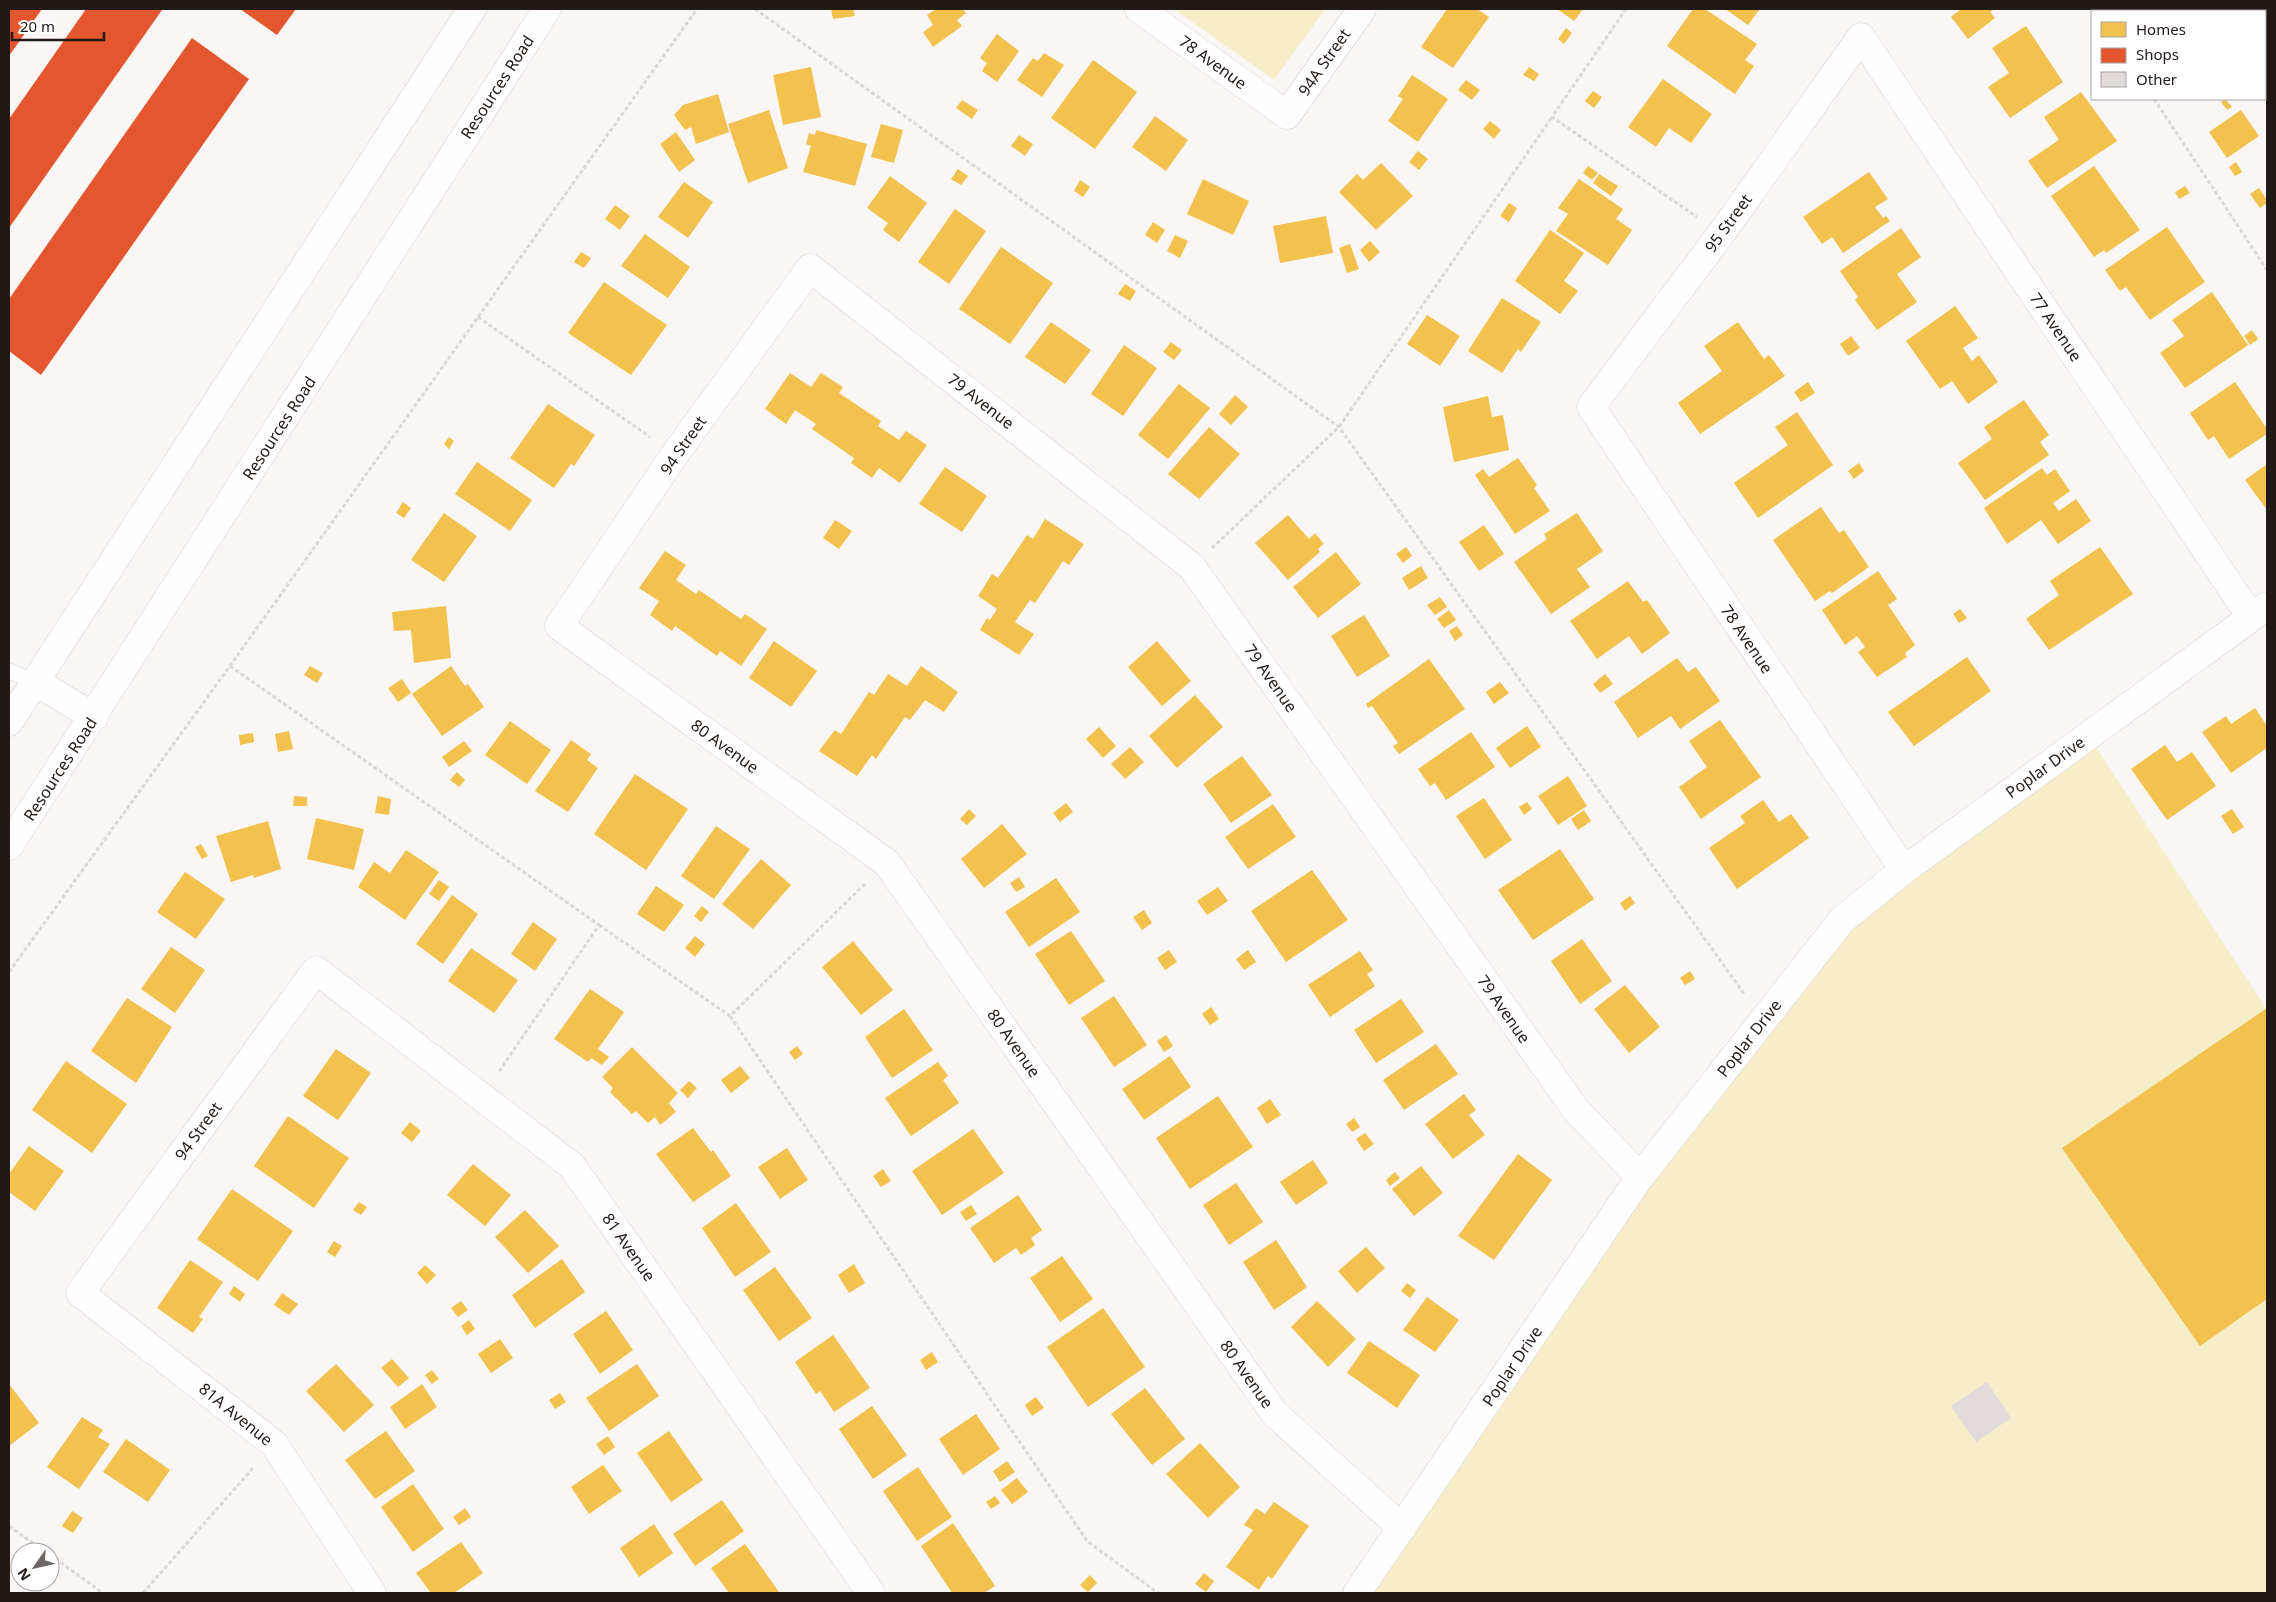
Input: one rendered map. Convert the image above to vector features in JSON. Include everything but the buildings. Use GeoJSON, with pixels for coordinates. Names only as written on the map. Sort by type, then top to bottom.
{"type":"FeatureCollection","features":[{"type":"Feature","properties":{"kind":"street"},"geometry":{"type":"LineString","coordinates":[[9,722],[472,9]]}},
{"type":"Feature","properties":{"kind":"street","name":"Resources Road"},"geometry":{"type":"LineString","coordinates":[[9,846],[94,717],[547,9]]}},
{"type":"Feature","properties":{"kind":"street","name":"78 Avenue"},"geometry":{"type":"LineString","coordinates":[[1139,9],[1287,115]]}},
{"type":"Feature","properties":{"kind":"street","name":"94A Street"},"geometry":{"type":"LineString","coordinates":[[1287,115],[1362,9]]}},
{"type":"Feature","properties":{"kind":"street","name":"95 Street"},"geometry":{"type":"LineString","coordinates":[[1591,407],[1721,234],[1861,37]]}},
{"type":"Feature","properties":{"kind":"street","name":"77 Avenue"},"geometry":{"type":"LineString","coordinates":[[1861,37],[2259,611]]}},
{"type":"Feature","properties":{"kind":"street","name":"94 Street"},"geometry":{"type":"LineString","coordinates":[[559,626],[676,454],[810,268]]}},
{"type":"Feature","properties":{"kind":"street","name":"79 Avenue"},"geometry":{"type":"LineString","coordinates":[[810,268],[1192,567],[1576,1110],[1640,1177]]}},
{"type":"Feature","properties":{"kind":"street","name":"78 Avenue"},"geometry":{"type":"LineString","coordinates":[[1591,407],[1904,870]]}},
{"type":"Feature","properties":{"kind":"street","name":"Poplar Drive"},"geometry":{"type":"LineString","coordinates":[[1357,1593],[1640,1177],[1842,920],[1904,870],[2259,611]]}},
{"type":"Feature","properties":{"kind":"street","name":"80 Avenue"},"geometry":{"type":"LineString","coordinates":[[559,626],[887,863],[1276,1414],[1402,1528]]}},
{"type":"Feature","properties":{"kind":"street"},"geometry":{"type":"LineString","coordinates":[[36,682],[94,717]]}},
{"type":"Feature","properties":{"kind":"street","name":"94 Street"},"geometry":{"type":"LineString","coordinates":[[80,1293],[316,970]]}},
{"type":"Feature","properties":{"kind":"street","name":"81 Avenue"},"geometry":{"type":"LineString","coordinates":[[316,970],[572,1166],[871,1593]]}},
{"type":"Feature","properties":{"kind":"street","name":"81A Avenue"},"geometry":{"type":"LineString","coordinates":[[80,1293],[274,1444],[372,1593]]}},
{"type":"Feature","properties":{"kind":"lane"},"geometry":{"type":"LineString","coordinates":[[9,670],[36,682]]}},
{"type":"Feature","properties":{"kind":"path"},"geometry":{"type":"LineString","coordinates":[[9,972],[230,666],[697,9]]}},
{"type":"Feature","properties":{"kind":"path"},"geometry":{"type":"LineString","coordinates":[[755,9],[1339,428],[1763,1020]]}},
{"type":"Feature","properties":{"kind":"path"},"geometry":{"type":"LineString","coordinates":[[1192,567],[1339,428],[1626,9]]}},
{"type":"Feature","properties":{"kind":"path"},"geometry":{"type":"LineString","coordinates":[[2155,100],[2267,270]]}},
{"type":"Feature","properties":{"kind":"path"},"geometry":{"type":"LineString","coordinates":[[1552,117],[1721,234]]}},
{"type":"Feature","properties":{"kind":"path"},"geometry":{"type":"LineString","coordinates":[[478,317],[676,454]]}},
{"type":"Feature","properties":{"kind":"path"},"geometry":{"type":"LineString","coordinates":[[230,666],[730,1016],[1087,1541],[1158,1593]]}},
{"type":"Feature","properties":{"kind":"path"},"geometry":{"type":"LineString","coordinates":[[730,1016],[887,863]]}},
{"type":"Feature","properties":{"kind":"path"},"geometry":{"type":"LineString","coordinates":[[482,1097],[598,925]]}},
{"type":"Feature","properties":{"kind":"path"},"geometry":{"type":"LineString","coordinates":[[143,1593],[274,1444]]}},
{"type":"Feature","properties":{"kind":"path"},"geometry":{"type":"LineString","coordinates":[[9,1526],[31,1542]]}},
{"type":"Feature","properties":{"kind":"path"},"geometry":{"type":"LineString","coordinates":[[60,1562],[103,1593]]}},
{"type":"Feature","properties":{"kind":"shaded area"},"geometry":{"type":"Polygon","coordinates":[[[1174,9],[1325,9],[1274,80],[1174,9]]]}},
{"type":"Feature","properties":{"kind":"shaded area"},"geometry":{"type":"Polygon","coordinates":[[[2088,735],[2267,1010],[2267,1593],[1349,1593],[1842,920],[2088,735]]]}}]}
